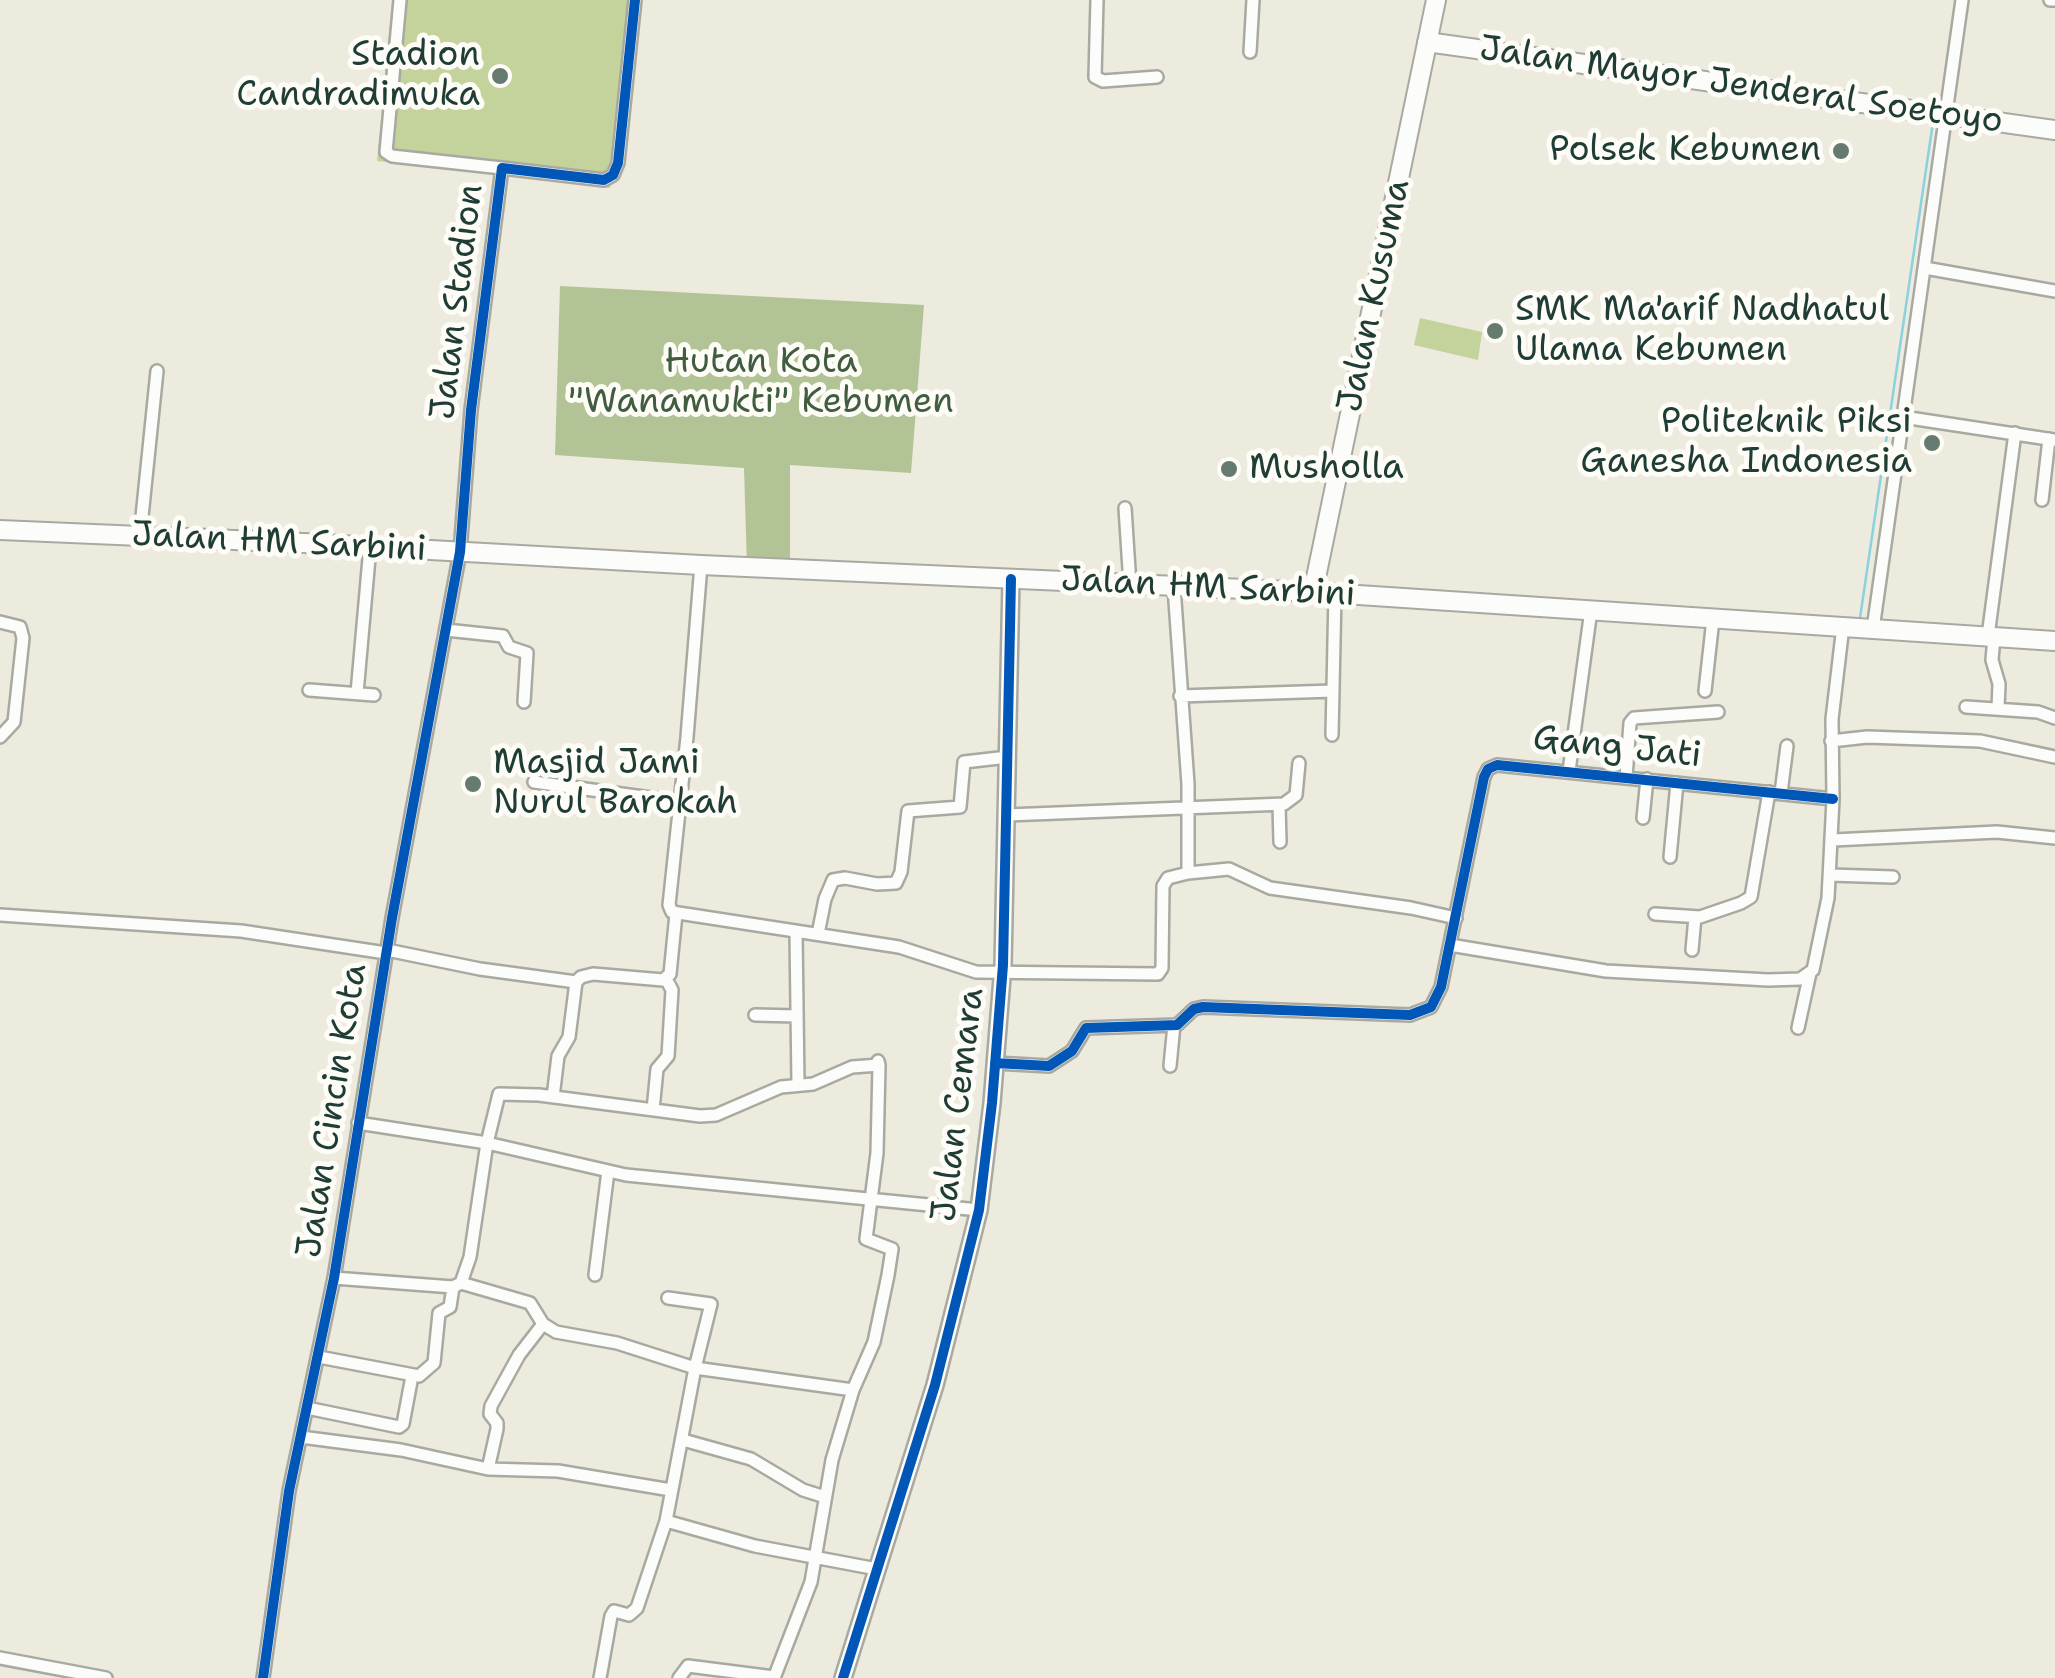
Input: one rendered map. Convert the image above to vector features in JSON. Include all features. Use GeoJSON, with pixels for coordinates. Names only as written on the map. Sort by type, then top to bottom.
{"type":"FeatureCollection","features":[{"type":"Feature","properties":{"kind":"main road","name":"Jalan Kusuma"},"geometry":{"type":"LineString","coordinates":[[1314,592],[1436,0]]}},
{"type":"Feature","properties":{"kind":"main road","name":"Jalan Mayor Jenderal Soetoyo"},"geometry":{"type":"LineString","coordinates":[[1427,42],[2055,130]]}},
{"type":"Feature","properties":{"kind":"main road","name":"Jalan HM Sarbini"},"geometry":{"type":"LineString","coordinates":[[0,530],[1314,592],[2055,642]]}},
{"type":"Feature","properties":{"kind":"street","name":"Jalan Stadion"},"geometry":{"type":"LineString","coordinates":[[400,0],[386,152],[392,156],[604,180],[613,175],[618,164],[635,0]]}},
{"type":"Feature","properties":{"kind":"street"},"geometry":{"type":"LineString","coordinates":[[1097,0],[1095,77],[1157,77]]}},
{"type":"Feature","properties":{"kind":"street"},"geometry":{"type":"LineString","coordinates":[[1250,52],[1252,0]]}},
{"type":"Feature","properties":{"kind":"street"},"geometry":{"type":"LineString","coordinates":[[1798,1028],[1822,934],[1830,876],[1830,741],[1904,417],[1962,0]]}},
{"type":"Feature","properties":{"kind":"street","name":"Jalan Stadion"},"geometry":{"type":"LineString","coordinates":[[460,552],[471,410],[502,168]]}},
{"type":"Feature","properties":{"kind":"street"},"geometry":{"type":"LineString","coordinates":[[1925,268],[2055,291]]}},
{"type":"Feature","properties":{"kind":"street"},"geometry":{"type":"LineString","coordinates":[[140,536],[156,371]]}},
{"type":"Feature","properties":{"kind":"street"},"geometry":{"type":"LineString","coordinates":[[1904,417],[2052,439],[2042,500]]}},
{"type":"Feature","properties":{"kind":"street"},"geometry":{"type":"LineString","coordinates":[[1998,708],[2000,684],[1992,660],[1992,638],[2016,434]]}},
{"type":"Feature","properties":{"kind":"street"},"geometry":{"type":"LineString","coordinates":[[1126,508],[1130,584]]}},
{"type":"Feature","properties":{"kind":"street"},"geometry":{"type":"LineString","coordinates":[[357,692],[370,547]]}},
{"type":"Feature","properties":{"kind":"street","name":"Jalan Cincin Kota"},"geometry":{"type":"LineString","coordinates":[[263,1678],[275,1581],[334,1278],[386,952],[460,552]]}},
{"type":"Feature","properties":{"kind":"street"},"geometry":{"type":"LineString","coordinates":[[701,566],[669,904],[676,914],[899,947],[976,972],[1002,974],[1160,973],[1163,886],[1168,878],[1188,873],[1229,869],[1270,888],[1456,918],[1436,1001],[1431,1007],[1410,1014],[1203,1007],[1174,1025],[1092,1027],[1083,1031],[1072,1052],[1056,1064],[996,1063]]}},
{"type":"Feature","properties":{"kind":"street","name":"Jalan Cemara"},"geometry":{"type":"LineString","coordinates":[[843,1678],[934,1384],[980,1210],[1002,974],[1011,579]]}},
{"type":"Feature","properties":{"kind":"street"},"geometry":{"type":"LineString","coordinates":[[1174,586],[1189,807],[1188,873]]}},
{"type":"Feature","properties":{"kind":"street"},"geometry":{"type":"LineString","coordinates":[[1332,735],[1335,594]]}},
{"type":"Feature","properties":{"kind":"street"},"geometry":{"type":"LineString","coordinates":[[1569,771],[1591,610]]}},
{"type":"Feature","properties":{"kind":"street"},"geometry":{"type":"LineString","coordinates":[[1705,691],[1713,619]]}},
{"type":"Feature","properties":{"kind":"street"},"geometry":{"type":"LineString","coordinates":[[0,622],[20,626],[23,638],[14,722],[0,737]]}},
{"type":"Feature","properties":{"kind":"street"},"geometry":{"type":"LineString","coordinates":[[446,630],[503,636],[509,648],[527,652],[524,702]]}},
{"type":"Feature","properties":{"kind":"street"},"geometry":{"type":"LineString","coordinates":[[309,690],[374,695]]}},
{"type":"Feature","properties":{"kind":"street"},"geometry":{"type":"LineString","coordinates":[[1180,696],[1333,691]]}},
{"type":"Feature","properties":{"kind":"street"},"geometry":{"type":"LineString","coordinates":[[1966,707],[2038,712],[2055,718]]}},
{"type":"Feature","properties":{"kind":"street"},"geometry":{"type":"LineString","coordinates":[[1626,776],[1630,723],[1634,718],[1718,712]]}},
{"type":"Feature","properties":{"kind":"street"},"geometry":{"type":"LineString","coordinates":[[1830,741],[1867,737],[1980,741],[2055,758]]}},
{"type":"Feature","properties":{"kind":"street"},"geometry":{"type":"LineString","coordinates":[[1655,914],[1695,918],[1752,897],[1787,746]]}},
{"type":"Feature","properties":{"kind":"street"},"geometry":{"type":"LineString","coordinates":[[818,934],[833,880],[896,883],[901,872],[908,811],[960,807],[964,762],[1008,757]]}},
{"type":"Feature","properties":{"kind":"street"},"geometry":{"type":"LineString","coordinates":[[1007,815],[1279,805],[1296,797],[1299,763]]}},
{"type":"Feature","properties":{"kind":"street","name":"Gang Jati"},"geometry":{"type":"LineString","coordinates":[[1456,918],[1488,770],[1506,764],[1833,799]]}},
{"type":"Feature","properties":{"kind":"street"},"geometry":{"type":"LineString","coordinates":[[1644,818],[1647,779]]}},
{"type":"Feature","properties":{"kind":"street"},"geometry":{"type":"LineString","coordinates":[[534,782],[680,802]]}},
{"type":"Feature","properties":{"kind":"street"},"geometry":{"type":"LineString","coordinates":[[1670,858],[1677,783]]}},
{"type":"Feature","properties":{"kind":"street"},"geometry":{"type":"LineString","coordinates":[[1279,805],[1280,842]]}},
{"type":"Feature","properties":{"kind":"street"},"geometry":{"type":"LineString","coordinates":[[1832,840],[1996,832],[2055,838]]}},
{"type":"Feature","properties":{"kind":"street"},"geometry":{"type":"LineString","coordinates":[[1830,876],[1893,876]]}},
{"type":"Feature","properties":{"kind":"street"},"geometry":{"type":"LineString","coordinates":[[666,978],[670,974],[676,914]]}},
{"type":"Feature","properties":{"kind":"street"},"geometry":{"type":"LineString","coordinates":[[0,915],[242,931],[576,982]]}},
{"type":"Feature","properties":{"kind":"street"},"geometry":{"type":"LineString","coordinates":[[1692,950],[1695,918]]}},
{"type":"Feature","properties":{"kind":"street"},"geometry":{"type":"LineString","coordinates":[[796,932],[798,1085]]}},
{"type":"Feature","properties":{"kind":"street"},"geometry":{"type":"LineString","coordinates":[[1450,945],[1606,971],[1768,980],[1800,979],[1810,972]]}},
{"type":"Feature","properties":{"kind":"street"},"geometry":{"type":"LineString","coordinates":[[553,1097],[558,1056],[570,1033],[576,982],[593,974],[666,978]]}},
{"type":"Feature","properties":{"kind":"street"},"geometry":{"type":"LineString","coordinates":[[654,1110],[656,1069],[668,1056],[672,990],[666,978]]}},
{"type":"Feature","properties":{"kind":"street"},"geometry":{"type":"LineString","coordinates":[[755,1015],[797,1016]]}},
{"type":"Feature","properties":{"kind":"street"},"geometry":{"type":"LineString","coordinates":[[1170,1066],[1174,1025]]}},
{"type":"Feature","properties":{"kind":"street"},"geometry":{"type":"LineString","coordinates":[[318,1357],[412,1376],[423,1374],[434,1362],[438,1313],[450,1307],[470,1257],[487,1143],[499,1094],[700,1116],[716,1114],[781,1088],[828,1080],[878,1061],[877,1154],[866,1239],[892,1249],[874,1342],[832,1460],[803,1609],[774,1677],[688,1666],[678,1678]]}},
{"type":"Feature","properties":{"kind":"street"},"geometry":{"type":"LineString","coordinates":[[358,1123],[487,1143],[608,1171],[700,1184],[980,1210]]}},
{"type":"Feature","properties":{"kind":"street"},"geometry":{"type":"LineString","coordinates":[[595,1275],[608,1171]]}},
{"type":"Feature","properties":{"kind":"street"},"geometry":{"type":"LineString","coordinates":[[334,1278],[457,1285],[530,1302],[543,1324],[556,1332],[618,1343],[694,1368],[854,1390]]}},
{"type":"Feature","properties":{"kind":"street"},"geometry":{"type":"LineString","coordinates":[[600,1678],[610,1616],[614,1611],[629,1615],[637,1608],[666,1520],[694,1368],[711,1304],[668,1298]]}},
{"type":"Feature","properties":{"kind":"street"},"geometry":{"type":"LineString","coordinates":[[488,1469],[497,1430],[491,1406],[519,1355],[543,1324]]}},
{"type":"Feature","properties":{"kind":"street"},"geometry":{"type":"LineString","coordinates":[[307,1408],[399,1427],[403,1424],[412,1376]]}},
{"type":"Feature","properties":{"kind":"street"},"geometry":{"type":"LineString","coordinates":[[301,1437],[401,1450],[488,1469],[558,1471],[671,1490]]}},
{"type":"Feature","properties":{"kind":"street"},"geometry":{"type":"LineString","coordinates":[[682,1440],[750,1460],[803,1490],[825,1497]]}},
{"type":"Feature","properties":{"kind":"street"},"geometry":{"type":"LineString","coordinates":[[666,1520],[755,1546],[876,1570]]}},
{"type":"Feature","properties":{"kind":"street"},"geometry":{"type":"LineString","coordinates":[[0,1658],[106,1678]]}},
{"type":"Feature","properties":{"kind":"green space","name":"Stadion Candradimuka"},"geometry":{"type":"Polygon","coordinates":[[[392,0],[635,0],[610,188],[377,161],[392,0]]]}},
{"type":"Feature","properties":{"kind":"green space","name":"Hutan Kota \"Wanamukti\" Kebumen"},"geometry":{"type":"Polygon","coordinates":[[[560,286],[924,305],[911,473],[790,465],[790,570],[747,567],[744,468],[555,455],[560,286]]]}},
{"type":"Feature","properties":{"kind":"green space"},"geometry":{"type":"Polygon","coordinates":[[[1420,318],[1482,332],[1478,360],[1414,345],[1420,318]]]}},
{"type":"Feature","properties":{"kind":"waterway"},"geometry":{"type":"LineString","coordinates":[[1860,618],[1933,122]]}},
{"type":"Feature","properties":{"kind":"cycle path"},"geometry":{"type":"LineString","coordinates":[[263,1678],[289,1491],[334,1278],[392,918],[460,552],[471,410],[502,168],[604,180],[613,175],[618,163],[635,0]]}},
{"type":"Feature","properties":{"kind":"cycle path"},"geometry":{"type":"LineString","coordinates":[[843,1678],[935,1385],[979,1210],[1003,965],[1011,579]]}},
{"type":"Feature","properties":{"kind":"cycle path"},"geometry":{"type":"LineString","coordinates":[[995,1063],[1049,1066],[1072,1051],[1086,1028],[1177,1025],[1194,1009],[1203,1007],[1410,1015],[1431,1007],[1441,987],[1484,777],[1488,769],[1497,765],[1833,799]]}},
{"type":"Feature","properties":{"kind":"place","name":"Stadion Candradimuka"},"geometry":{"type":"Point","coordinates":[500,76]}},
{"type":"Feature","properties":{"kind":"place","name":"Polsek Kebumen"},"geometry":{"type":"Point","coordinates":[1841,151]}},
{"type":"Feature","properties":{"kind":"place","name":"SMK Ma'arif Nadhatul Ulama Kebumen"},"geometry":{"type":"Point","coordinates":[1495,331]}},
{"type":"Feature","properties":{"kind":"place","name":"Politeknik Piksi Ganesha Indonesia"},"geometry":{"type":"Point","coordinates":[1932,443]}},
{"type":"Feature","properties":{"kind":"place","name":"Musholla"},"geometry":{"type":"Point","coordinates":[1229,469]}},
{"type":"Feature","properties":{"kind":"place","name":"Masjid Jami Nurul Barokah"},"geometry":{"type":"Point","coordinates":[473,784]}}]}
